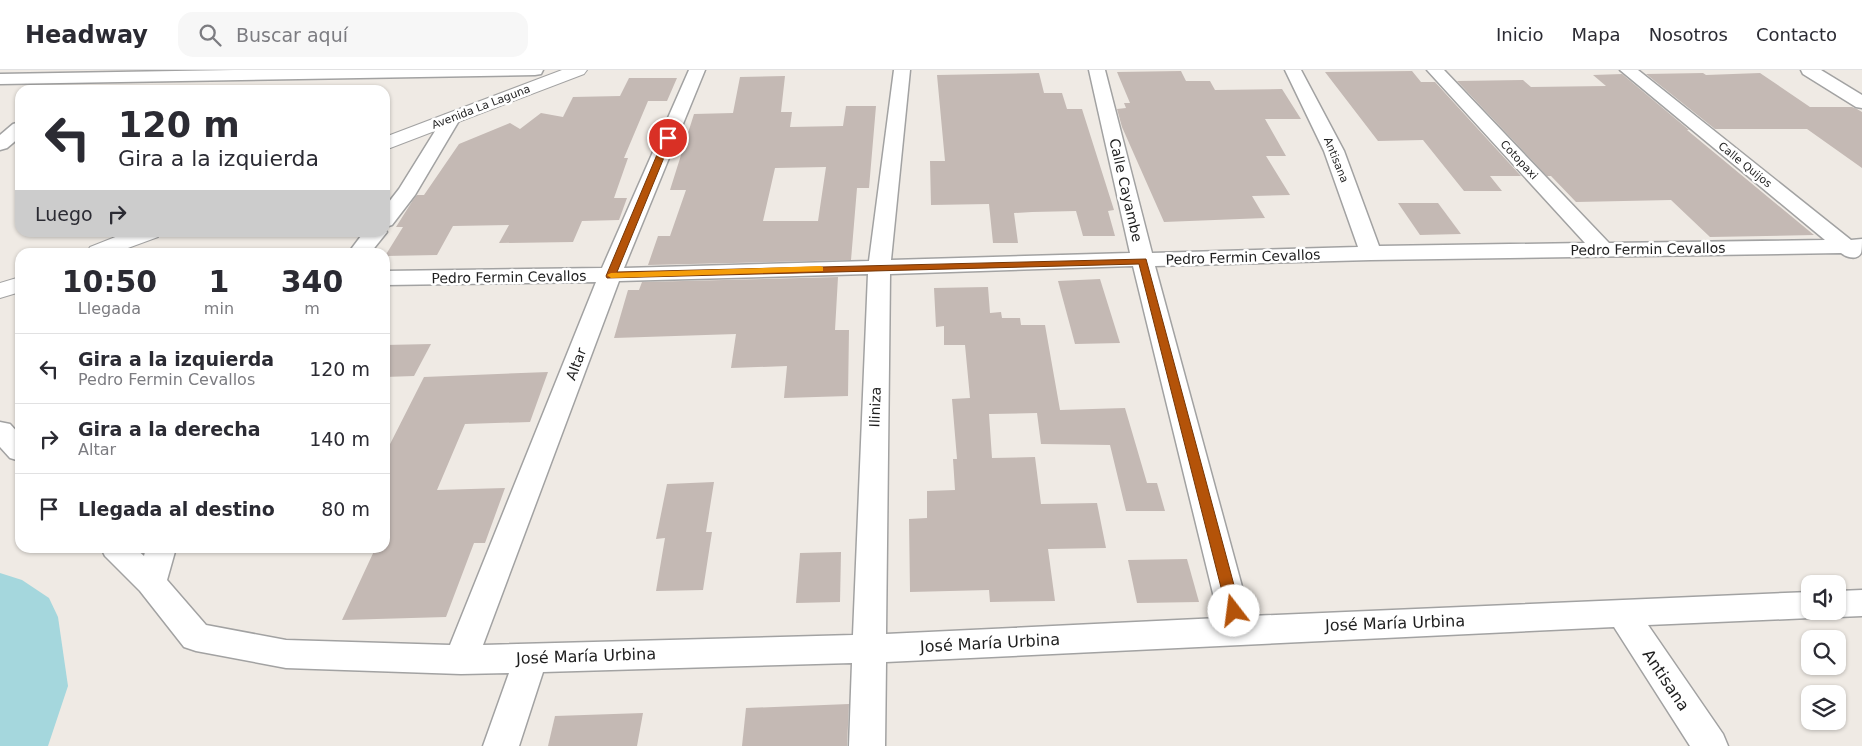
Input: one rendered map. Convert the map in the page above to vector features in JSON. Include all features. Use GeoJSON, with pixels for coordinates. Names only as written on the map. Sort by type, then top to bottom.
{"type":"FeatureCollection","features":[{"type":"Feature","properties":{"kind":"street"},"geometry":{"type":"LineString","coordinates":[[0,80],[88,74],[535,70]]}},
{"type":"Feature","properties":{"kind":"street","name":"Avenida La Laguna"},"geometry":{"type":"LineString","coordinates":[[390,142],[578,70]]}},
{"type":"Feature","properties":{"kind":"street","name":"Altar"},"geometry":{"type":"LineString","coordinates":[[461,660],[610,276],[697,70]]}},
{"type":"Feature","properties":{"kind":"street","name":"Iliniza"},"geometry":{"type":"LineString","coordinates":[[867,746],[879,267],[902,70]]}},
{"type":"Feature","properties":{"kind":"street","name":"Calle Cayambe"},"geometry":{"type":"LineString","coordinates":[[1097,70],[1143,261],[1238,630]]}},
{"type":"Feature","properties":{"kind":"street","name":"Antisana"},"geometry":{"type":"LineString","coordinates":[[1293,70],[1334,151],[1371,253]]}},
{"type":"Feature","properties":{"kind":"street","name":"Cotopaxi"},"geometry":{"type":"LineString","coordinates":[[1435,70],[1603,250]]}},
{"type":"Feature","properties":{"kind":"street","name":"Calle Quijos"},"geometry":{"type":"LineString","coordinates":[[1628,70],[1857,250]]}},
{"type":"Feature","properties":{"kind":"street"},"geometry":{"type":"LineString","coordinates":[[1810,70],[1862,103]]}},
{"type":"Feature","properties":{"kind":"street"},"geometry":{"type":"LineString","coordinates":[[275,85],[288,72]]}},
{"type":"Feature","properties":{"kind":"street"},"geometry":{"type":"LineString","coordinates":[[74,85],[88,74]]}},
{"type":"Feature","properties":{"kind":"street"},"geometry":{"type":"LineString","coordinates":[[390,215],[408,192],[451,120]]}},
{"type":"Feature","properties":{"kind":"street"},"geometry":{"type":"LineString","coordinates":[[0,144],[15,132]]}},
{"type":"Feature","properties":{"kind":"street"},"geometry":{"type":"LineString","coordinates":[[363,248],[372,237]]}},
{"type":"Feature","properties":{"kind":"street"},"geometry":{"type":"LineString","coordinates":[[106,248],[126,238]]}},
{"type":"Feature","properties":{"kind":"street","name":"Pedro Fermin Cevallos"},"geometry":{"type":"LineString","coordinates":[[390,278],[610,276],[1371,253],[1603,250],[1857,250]]}},
{"type":"Feature","properties":{"kind":"street"},"geometry":{"type":"LineString","coordinates":[[0,291],[15,286]]}},
{"type":"Feature","properties":{"kind":"street"},"geometry":{"type":"LineString","coordinates":[[0,432],[15,446]]}},
{"type":"Feature","properties":{"kind":"street","name":"José María Urbina"},"geometry":{"type":"LineString","coordinates":[[121,553],[151,582],[196,637],[286,654],[461,660],[868,649],[1238,630],[1801,605]]}},
{"type":"Feature","properties":{"kind":"street"},"geometry":{"type":"LineString","coordinates":[[151,582],[160,553]]}},
{"type":"Feature","properties":{"kind":"street"},"geometry":{"type":"LineString","coordinates":[[1846,604],[1862,603]]}},
{"type":"Feature","properties":{"kind":"street","name":"Antisana"},"geometry":{"type":"LineString","coordinates":[[1622,613],[1710,746]]}},
{"type":"Feature","properties":{"kind":"street"},"geometry":{"type":"LineString","coordinates":[[501,746],[531,658]]}},
{"type":"Feature","properties":{"kind":"building"},"geometry":{"type":"Polygon","coordinates":[[[1181,71],[1186,81],[1210,81],[1215,90],[1282,89],[1301,119],[1265,119],[1286,156],[1266,156],[1290,195],[1252,196],[1265,218],[1164,222],[1122,127],[1117,109],[1126,108],[1124,103],[1130,103],[1117,72],[1181,71]]]}},
{"type":"Feature","properties":{"kind":"building"},"geometry":{"type":"Polygon","coordinates":[[[1412,71],[1421,82],[1435,82],[1521,176],[1490,176],[1502,191],[1464,191],[1423,140],[1378,141],[1325,72],[1412,71]]]}},
{"type":"Feature","properties":{"kind":"building"},"geometry":{"type":"Polygon","coordinates":[[[1039,73],[1044,93],[1062,93],[1067,109],[1082,109],[1114,210],[1108,211],[1115,236],[1083,236],[1076,211],[1014,213],[1018,243],[993,243],[989,204],[931,205],[930,161],[945,161],[937,75],[1039,73]]]}},
{"type":"Feature","properties":{"kind":"building"},"geometry":{"type":"Polygon","coordinates":[[[1703,73],[1706,75],[1760,73],[1810,107],[1852,107],[1857,109],[1862,112],[1862,168],[1807,129],[1715,129],[1646,74],[1703,73]]]}},
{"type":"Feature","properties":{"kind":"building"},"geometry":{"type":"Polygon","coordinates":[[[1622,74],[1814,235],[1710,237],[1671,200],[1576,202],[1551,176],[1547,176],[1457,81],[1523,80],[1531,87],[1606,86],[1593,75],[1622,74]]]}},
{"type":"Feature","properties":{"kind":"building"},"geometry":{"type":"Polygon","coordinates":[[[785,76],[781,112],[792,112],[790,127],[843,126],[846,106],[876,106],[869,188],[857,188],[851,260],[648,265],[658,236],[670,236],[686,190],[670,190],[694,114],[733,113],[740,77],[785,76]],[[826,167],[775,168],[763,221],[818,221],[826,167]]]}},
{"type":"Feature","properties":{"kind":"building"},"geometry":{"type":"Polygon","coordinates":[[[629,78],[677,78],[667,101],[648,101],[624,158],[628,158],[614,198],[627,198],[619,220],[582,221],[573,242],[499,243],[509,225],[453,226],[437,255],[390,256],[390,248],[403,227],[396,227],[417,195],[424,195],[459,144],[510,123],[520,129],[541,113],[563,117],[573,97],[620,96],[629,78]]]}},
{"type":"Feature","properties":{"kind":"building"},"geometry":{"type":"Polygon","coordinates":[[[1398,203],[1438,203],[1461,234],[1420,235],[1398,203]]]}},
{"type":"Feature","properties":{"kind":"building"},"geometry":{"type":"Polygon","coordinates":[[[838,277],[835,330],[849,330],[848,396],[784,398],[787,366],[731,368],[736,334],[614,338],[628,290],[639,290],[642,282],[838,277]]]}},
{"type":"Feature","properties":{"kind":"building"},"geometry":{"type":"Polygon","coordinates":[[[1100,279],[1120,343],[1075,344],[1058,281],[1100,279]]]}},
{"type":"Feature","properties":{"kind":"building"},"geometry":{"type":"Polygon","coordinates":[[[988,287],[990,313],[1001,312],[1002,318],[1020,318],[1021,325],[1045,325],[1060,410],[1125,408],[1147,483],[1157,483],[1165,511],[1126,511],[1110,445],[1041,444],[1037,413],[989,414],[992,458],[1035,457],[1041,504],[1097,503],[1106,548],[1048,549],[1055,601],[990,602],[989,590],[910,592],[909,519],[927,518],[927,491],[955,490],[953,459],[957,459],[952,399],[970,398],[965,345],[944,345],[944,326],[936,327],[934,288],[988,287]]]}},
{"type":"Feature","properties":{"kind":"building"},"geometry":{"type":"Polygon","coordinates":[[[431,344],[414,376],[390,377],[390,345],[431,344]]]}},
{"type":"Feature","properties":{"kind":"building"},"geometry":{"type":"Polygon","coordinates":[[[548,372],[530,422],[465,424],[437,490],[505,488],[485,543],[474,543],[446,617],[342,620],[373,553],[390,553],[390,444],[424,377],[548,372]]]}},
{"type":"Feature","properties":{"kind":"building"},"geometry":{"type":"Polygon","coordinates":[[[714,482],[706,532],[712,532],[703,590],[656,591],[665,538],[656,539],[667,484],[714,482]]]}},
{"type":"Feature","properties":{"kind":"building"},"geometry":{"type":"Polygon","coordinates":[[[841,552],[840,602],[796,603],[800,553],[841,552]]]}},
{"type":"Feature","properties":{"kind":"building"},"geometry":{"type":"Polygon","coordinates":[[[1187,559],[1199,602],[1137,603],[1128,560],[1187,559]]]}},
{"type":"Feature","properties":{"kind":"building"},"geometry":{"type":"Polygon","coordinates":[[[849,704],[847,746],[742,746],[746,708],[849,704]]]}},
{"type":"Feature","properties":{"kind":"building"},"geometry":{"type":"Polygon","coordinates":[[[643,713],[637,746],[548,746],[555,716],[643,713]]]}},
{"type":"Feature","properties":{"kind":"waterway"},"geometry":{"type":"LineString","coordinates":[[0,598],[26,617],[34,686],[12,746]]}},
{"type":"Feature","properties":{"kind":"slow traffic"},"geometry":{"type":"LineString","coordinates":[[611,275],[820,269]]}},
{"type":"Feature","properties":{"kind":"route"},"geometry":{"type":"LineString","coordinates":[[668,138],[610,276],[1143,261],[1234,611]]}}]}
